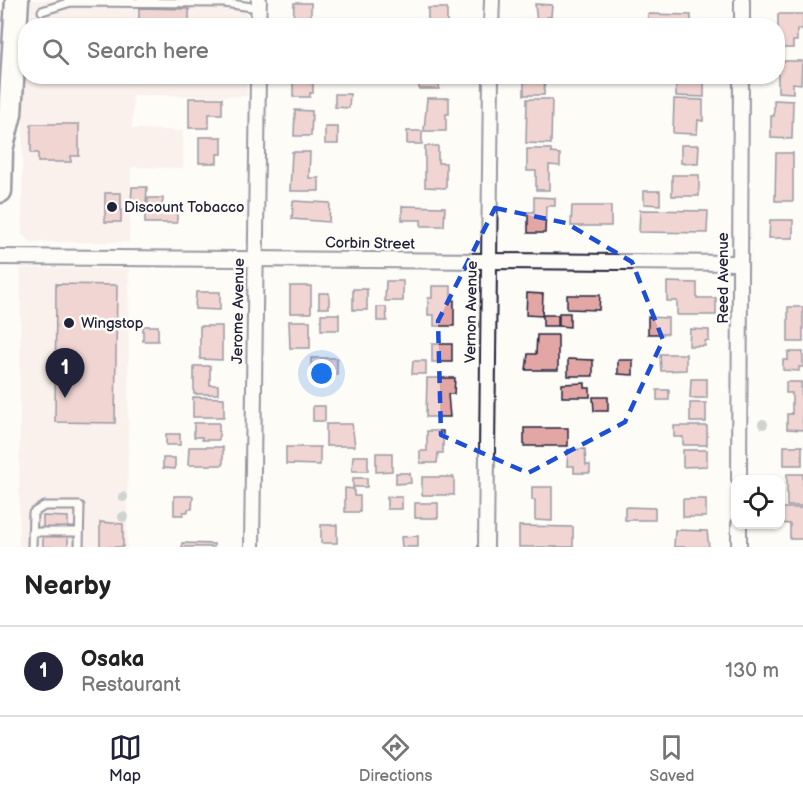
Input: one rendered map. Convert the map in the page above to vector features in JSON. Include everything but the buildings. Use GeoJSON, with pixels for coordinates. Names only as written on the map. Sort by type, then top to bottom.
{"type":"FeatureCollection","features":[{"type":"Feature","properties":{"kind":"main road"},"geometry":{"type":"LineString","coordinates":[[0,191],[0,149],[10,114],[17,0]]}},
{"type":"Feature","properties":{"kind":"street"},"geometry":{"type":"LineString","coordinates":[[491,18],[492,0]]}},
{"type":"Feature","properties":{"kind":"street"},"geometry":{"type":"LineString","coordinates":[[742,0],[742,18]]}},
{"type":"Feature","properties":{"kind":"street","name":"Jerome Avenue"},"geometry":{"type":"LineString","coordinates":[[252,547],[258,84]]}},
{"type":"Feature","properties":{"kind":"street","name":"Vernon Avenue"},"geometry":{"type":"LineString","coordinates":[[486,547],[491,84]]}},
{"type":"Feature","properties":{"kind":"street","name":"Reed Avenue"},"geometry":{"type":"LineString","coordinates":[[739,475],[741,84]]}},
{"type":"Feature","properties":{"kind":"street","name":"Corbin Street"},"geometry":{"type":"LineString","coordinates":[[0,257],[739,263]]}},
{"type":"Feature","properties":{"kind":"street"},"geometry":{"type":"LineString","coordinates":[[739,529],[739,547]]}},
{"type":"Feature","properties":{"kind":"lane"},"geometry":{"type":"LineString","coordinates":[[42,11],[71,2],[259,4]]}},
{"type":"Feature","properties":{"kind":"lane"},"geometry":{"type":"LineString","coordinates":[[32,547],[33,513],[44,506],[80,506],[79,547]]}},
{"type":"Feature","properties":{"kind":"lane"},"geometry":{"type":"LineString","coordinates":[[32,532],[79,532]]}},
{"type":"Feature","properties":{"kind":"highlighted area"},"geometry":{"type":"Polygon","coordinates":[[[495,208],[566,223],[632,262],[663,340],[625,422],[528,473],[441,435],[438,321],[495,208]]]}},
{"type":"Feature","properties":{"kind":"shaded area"},"geometry":{"type":"Polygon","coordinates":[[[31,0],[246,0],[246,18],[31,18],[31,0]]]}},
{"type":"Feature","properties":{"kind":"shaded area"},"geometry":{"type":"Polygon","coordinates":[[[25,84],[246,84],[247,96],[133,95],[132,129],[183,131],[183,168],[131,167],[129,242],[31,242],[22,234],[25,84]]]}},
{"type":"Feature","properties":{"kind":"shaded area"},"geometry":{"type":"Polygon","coordinates":[[[21,268],[129,269],[127,547],[19,547],[21,268]]]}},
{"type":"Feature","properties":{"kind":"place","name":"Discount Tobacco"},"geometry":{"type":"Point","coordinates":[112,207]}},
{"type":"Feature","properties":{"kind":"place","name":"Wingstop"},"geometry":{"type":"Point","coordinates":[69,323]}},
{"type":"Feature","properties":{"kind":"place","name":"Osaka"},"geometry":{"type":"Point","coordinates":[65,398]}}]}
